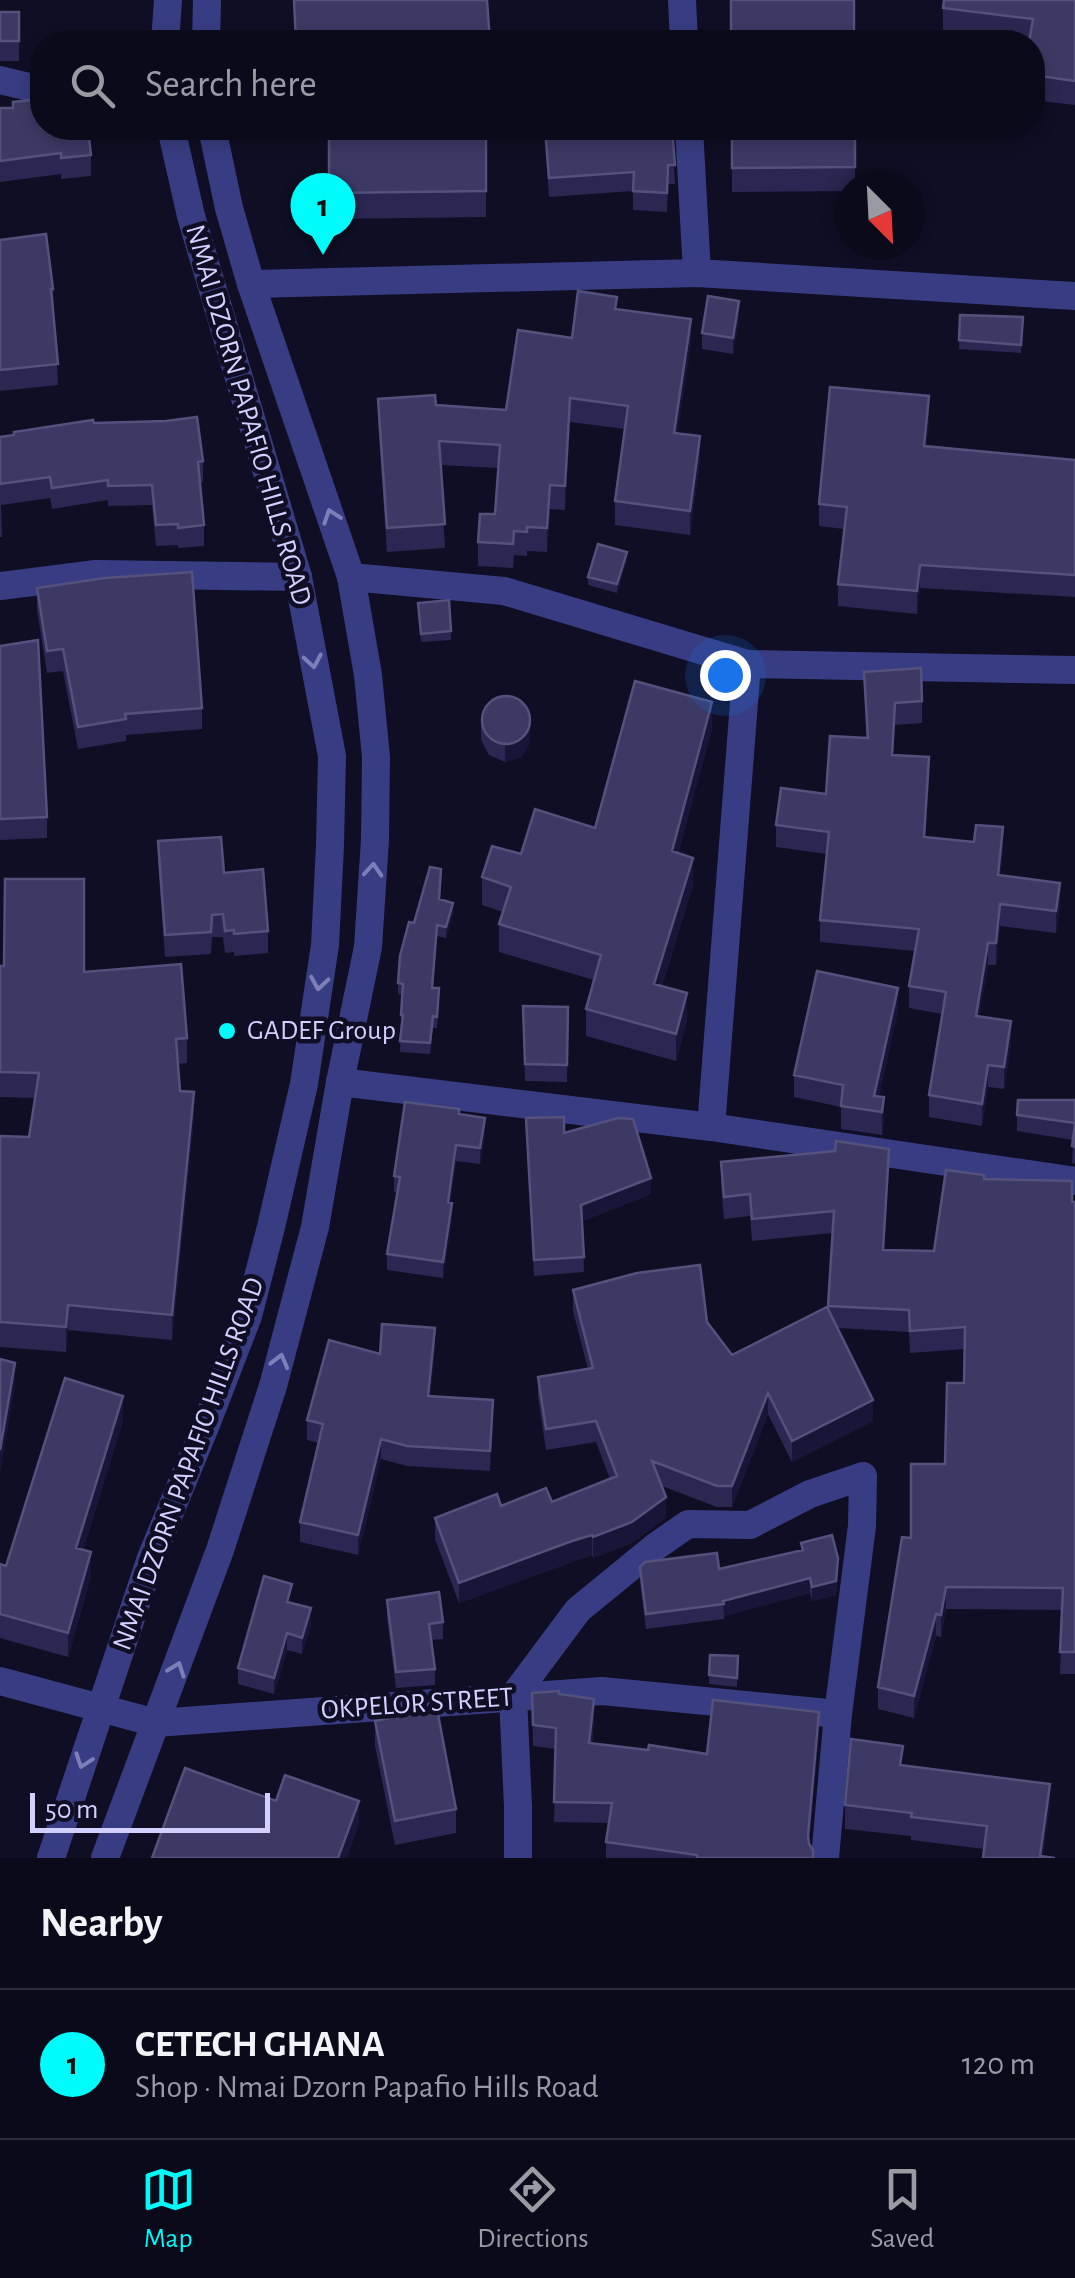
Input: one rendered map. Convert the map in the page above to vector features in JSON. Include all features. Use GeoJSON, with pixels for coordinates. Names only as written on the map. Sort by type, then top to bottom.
{"type":"FeatureCollection","features":[{"type":"Feature","properties":{"kind":"street"},"geometry":{"type":"LineString","coordinates":[[167,30],[168,0]]}},
{"type":"Feature","properties":{"kind":"street"},"geometry":{"type":"LineString","coordinates":[[207,30],[208,0]]}},
{"type":"Feature","properties":{"kind":"street"},"geometry":{"type":"LineString","coordinates":[[682,0],[683,30]]}},
{"type":"Feature","properties":{"kind":"street"},"geometry":{"type":"LineString","coordinates":[[0,80],[30,87]]}},
{"type":"Feature","properties":{"kind":"street","name":"NMAI DZORN PAPAFIO HILLS ROAD"},"geometry":{"type":"LineString","coordinates":[[51,1858],[151,1558],[248,1316],[304,1084],[325,945],[332,756],[298,577],[191,216],[174,140]]}},
{"type":"Feature","properties":{"kind":"street","name":"NMAI DZORN PAPAFIO HILLS ROAD"},"geometry":{"type":"LineString","coordinates":[[105,1858],[220,1550],[273,1386],[315,1228],[368,947],[376,840],[376,756],[352,577],[251,284],[228,208],[214,140]]}},
{"type":"Feature","properties":{"kind":"street"},"geometry":{"type":"LineString","coordinates":[[690,140],[696,273]]}},
{"type":"Feature","properties":{"kind":"street"},"geometry":{"type":"LineString","coordinates":[[251,284],[696,273],[1075,296]]}},
{"type":"Feature","properties":{"kind":"street"},"geometry":{"type":"LineString","coordinates":[[0,586],[96,574],[298,577]]}},
{"type":"Feature","properties":{"kind":"street"},"geometry":{"type":"LineString","coordinates":[[352,577],[504,591],[747,664],[1075,670]]}},
{"type":"Feature","properties":{"kind":"street"},"geometry":{"type":"LineString","coordinates":[[711,1127],[747,664]]}},
{"type":"Feature","properties":{"kind":"street"},"geometry":{"type":"LineString","coordinates":[[340,1082],[711,1127],[1075,1181]]}},
{"type":"Feature","properties":{"kind":"street"},"geometry":{"type":"LineString","coordinates":[[518,1858],[513,1696],[578,1610],[688,1524],[750,1526],[810,1494],[863,1476],[862,1526],[838,1714],[825,1858]]}},
{"type":"Feature","properties":{"kind":"street","name":"OKPELOR STREET"},"geometry":{"type":"LineString","coordinates":[[0,1681],[156,1723],[602,1691],[838,1714]]}},
{"type":"Feature","properties":{"kind":"building"},"geometry":{"type":"Polygon","coordinates":[[[294,0],[487,0],[489,30],[295,30],[294,0]]]}},
{"type":"Feature","properties":{"kind":"building"},"geometry":{"type":"Polygon","coordinates":[[[731,0],[854,0],[854,30],[731,30],[731,0]]]}},
{"type":"Feature","properties":{"kind":"building"},"geometry":{"type":"Polygon","coordinates":[[[944,0],[1075,0],[1075,81],[1045,77],[1045,30],[1031,30],[1033,19],[943,8],[944,0]]]}},
{"type":"Feature","properties":{"kind":"building"},"geometry":{"type":"Polygon","coordinates":[[[0,12],[19,12],[19,41],[0,41],[0,12]]]}},
{"type":"Feature","properties":{"kind":"building"},"geometry":{"type":"Polygon","coordinates":[[[30,100],[30,140],[89,140],[91,155],[61,158],[61,153],[0,161],[0,108],[13,108],[13,102],[30,100]]]}},
{"type":"Feature","properties":{"kind":"building"},"geometry":{"type":"Polygon","coordinates":[[[329,140],[486,140],[486,191],[329,193],[329,140]]]}},
{"type":"Feature","properties":{"kind":"building"},"geometry":{"type":"Polygon","coordinates":[[[546,140],[673,140],[675,165],[668,165],[667,193],[633,191],[634,172],[549,178],[546,140]]]}},
{"type":"Feature","properties":{"kind":"building"},"geometry":{"type":"Polygon","coordinates":[[[732,140],[855,140],[855,167],[732,168],[732,140]]]}},
{"type":"Feature","properties":{"kind":"building"},"geometry":{"type":"Polygon","coordinates":[[[46,234],[58,364],[0,370],[0,240],[46,234]]]}},
{"type":"Feature","properties":{"kind":"building"},"geometry":{"type":"Polygon","coordinates":[[[578,291],[617,297],[615,309],[691,319],[674,433],[700,436],[690,511],[615,501],[628,406],[570,398],[565,486],[550,485],[547,528],[514,531],[513,544],[478,542],[480,514],[495,514],[500,445],[439,441],[445,524],[387,528],[378,399],[435,395],[436,405],[506,410],[518,330],[572,338],[578,291]]]}},
{"type":"Feature","properties":{"kind":"building"},"geometry":{"type":"Polygon","coordinates":[[[708,296],[739,301],[733,338],[702,333],[708,296]]]}},
{"type":"Feature","properties":{"kind":"building"},"geometry":{"type":"Polygon","coordinates":[[[960,315],[1023,317],[1021,345],[959,340],[960,315]]]}},
{"type":"Feature","properties":{"kind":"building"},"geometry":{"type":"Polygon","coordinates":[[[830,387],[929,396],[924,446],[1075,460],[1075,575],[920,565],[917,591],[838,584],[847,507],[819,504],[830,387]]]}},
{"type":"Feature","properties":{"kind":"building"},"geometry":{"type":"Polygon","coordinates":[[[197,417],[203,461],[198,462],[204,525],[156,525],[152,485],[108,486],[108,480],[52,488],[50,477],[0,484],[0,437],[14,432],[93,420],[166,421],[197,417]]]}},
{"type":"Feature","properties":{"kind":"building"},"geometry":{"type":"Polygon","coordinates":[[[598,544],[627,552],[617,584],[588,577],[598,544]]]}},
{"type":"Feature","properties":{"kind":"building"},"geometry":{"type":"Polygon","coordinates":[[[192,572],[202,708],[125,714],[126,719],[78,727],[63,649],[47,651],[37,588],[192,572]]]}},
{"type":"Feature","properties":{"kind":"building"},"geometry":{"type":"Polygon","coordinates":[[[449,600],[451,631],[421,634],[418,603],[449,600]]]}},
{"type":"Feature","properties":{"kind":"building"},"geometry":{"type":"Polygon","coordinates":[[[38,640],[47,817],[0,819],[0,646],[38,640]]]}},
{"type":"Feature","properties":{"kind":"building"},"geometry":{"type":"Polygon","coordinates":[[[921,668],[922,701],[895,703],[892,755],[929,757],[924,837],[974,842],[976,825],[1003,827],[998,875],[1060,883],[1056,911],[1000,904],[996,943],[988,943],[976,1016],[1011,1021],[1004,1067],[988,1065],[982,1104],[929,1095],[946,992],[909,986],[919,929],[820,920],[829,832],[776,825],[781,788],[826,794],[830,736],[868,738],[864,672],[921,668]]]}},
{"type":"Feature","properties":{"kind":"building"},"geometry":{"type":"Polygon","coordinates":[[[635,681],[712,702],[672,851],[693,858],[654,984],[687,993],[676,1034],[586,1009],[601,955],[499,924],[511,887],[482,877],[492,846],[521,854],[535,809],[595,828],[635,681]]]}},
{"type":"Feature","properties":{"kind":"building"},"geometry":{"type":"Polygon","coordinates":[[[506,696],[523,703],[530,720],[523,737],[506,744],[489,737],[482,720],[489,703],[506,696]]]}},
{"type":"Feature","properties":{"kind":"building"},"geometry":{"type":"Polygon","coordinates":[[[221,837],[224,873],[263,869],[268,931],[225,931],[223,914],[212,915],[211,932],[165,935],[158,841],[221,837]]]}},
{"type":"Feature","properties":{"kind":"building"},"geometry":{"type":"Polygon","coordinates":[[[430,867],[441,869],[439,899],[453,903],[446,927],[437,925],[432,988],[439,988],[437,1017],[433,1016],[430,1043],[400,1041],[400,956],[430,867]]]}},
{"type":"Feature","properties":{"kind":"building"},"geometry":{"type":"Polygon","coordinates":[[[5,879],[84,879],[84,972],[181,964],[187,1038],[176,1039],[180,1091],[194,1092],[172,1315],[68,1305],[66,1327],[0,1322],[0,1136],[29,1137],[39,1073],[0,1072],[5,879]]]}},
{"type":"Feature","properties":{"kind":"building"},"geometry":{"type":"Polygon","coordinates":[[[817,971],[898,988],[874,1096],[884,1097],[882,1112],[841,1106],[843,1085],[794,1075],[817,971]]]}},
{"type":"Feature","properties":{"kind":"building"},"geometry":{"type":"Polygon","coordinates":[[[523,1006],[568,1007],[567,1065],[525,1064],[523,1006]]]}},
{"type":"Feature","properties":{"kind":"building"},"geometry":{"type":"Polygon","coordinates":[[[1018,1100],[1075,1100],[1075,1123],[1017,1115],[1018,1100]]]}},
{"type":"Feature","properties":{"kind":"building"},"geometry":{"type":"Polygon","coordinates":[[[405,1102],[459,1109],[459,1114],[485,1118],[480,1148],[456,1145],[443,1262],[387,1254],[400,1177],[394,1176],[405,1102]]]}},
{"type":"Feature","properties":{"kind":"building"},"geometry":{"type":"Polygon","coordinates":[[[564,1117],[564,1133],[618,1118],[633,1119],[651,1178],[581,1205],[584,1257],[534,1260],[526,1118],[564,1117]]]}},
{"type":"Feature","properties":{"kind":"building"},"geometry":{"type":"Polygon","coordinates":[[[836,1141],[889,1149],[883,1250],[934,1251],[946,1170],[984,1175],[984,1179],[1072,1181],[1075,1652],[1060,1652],[1063,1588],[946,1587],[941,1615],[936,1614],[914,1696],[878,1687],[902,1537],[911,1538],[911,1464],[945,1464],[947,1383],[964,1383],[965,1327],[910,1331],[909,1310],[828,1306],[834,1211],[752,1219],[750,1194],[724,1197],[721,1162],[835,1151],[836,1141]]]}},
{"type":"Feature","properties":{"kind":"building"},"geometry":{"type":"Polygon","coordinates":[[[700,1265],[707,1322],[732,1355],[827,1307],[873,1400],[792,1441],[768,1393],[732,1486],[717,1486],[652,1461],[666,1497],[632,1522],[459,1583],[435,1518],[497,1494],[501,1506],[546,1488],[552,1502],[617,1476],[596,1421],[546,1429],[538,1377],[593,1368],[573,1290],[637,1273],[700,1265]]]}},
{"type":"Feature","properties":{"kind":"building"},"geometry":{"type":"Polygon","coordinates":[[[382,1324],[435,1328],[428,1396],[493,1400],[490,1451],[407,1446],[381,1439],[358,1535],[300,1522],[323,1424],[307,1420],[329,1340],[380,1354],[382,1324]]]}},
{"type":"Feature","properties":{"kind":"building"},"geometry":{"type":"Polygon","coordinates":[[[0,1359],[15,1363],[0,1450],[0,1359]]]}},
{"type":"Feature","properties":{"kind":"building"},"geometry":{"type":"Polygon","coordinates":[[[65,1378],[123,1396],[76,1548],[91,1552],[68,1633],[0,1614],[0,1564],[6,1566],[65,1378]]]}},
{"type":"Feature","properties":{"kind":"building"},"geometry":{"type":"Polygon","coordinates":[[[832,1535],[838,1558],[836,1581],[812,1587],[810,1578],[723,1601],[724,1604],[646,1614],[640,1567],[645,1562],[717,1553],[719,1569],[803,1550],[801,1543],[832,1535]]]}},
{"type":"Feature","properties":{"kind":"building"},"geometry":{"type":"Polygon","coordinates":[[[264,1576],[292,1584],[287,1602],[311,1608],[302,1638],[287,1633],[274,1678],[238,1668],[264,1576]]]}},
{"type":"Feature","properties":{"kind":"building"},"geometry":{"type":"Polygon","coordinates":[[[439,1592],[443,1622],[429,1624],[435,1669],[396,1672],[387,1600],[439,1592]]]}},
{"type":"Feature","properties":{"kind":"building"},"geometry":{"type":"Polygon","coordinates":[[[710,1655],[738,1656],[737,1678],[709,1675],[710,1655]]]}},
{"type":"Feature","properties":{"kind":"building"},"geometry":{"type":"Polygon","coordinates":[[[559,1691],[594,1699],[589,1743],[648,1750],[649,1745],[707,1754],[713,1700],[819,1712],[808,1836],[813,1858],[697,1858],[606,1842],[612,1803],[554,1802],[556,1728],[533,1725],[532,1693],[559,1691]]]}},
{"type":"Feature","properties":{"kind":"building"},"geometry":{"type":"Polygon","coordinates":[[[437,1709],[456,1809],[395,1821],[375,1721],[437,1709]]]}},
{"type":"Feature","properties":{"kind":"building"},"geometry":{"type":"Polygon","coordinates":[[[851,1739],[903,1746],[900,1765],[1050,1784],[1040,1856],[1055,1858],[983,1858],[987,1826],[845,1805],[851,1739]]]}},
{"type":"Feature","properties":{"kind":"building"},"geometry":{"type":"Polygon","coordinates":[[[185,1768],[276,1801],[285,1775],[359,1801],[338,1858],[152,1858],[185,1768]]]}},
{"type":"Feature","properties":{"kind":"place","name":"CETECH GHANA"},"geometry":{"type":"Point","coordinates":[323,255]}},
{"type":"Feature","properties":{"kind":"place","name":"GADEF Group"},"geometry":{"type":"Point","coordinates":[227,1031]}}]}
